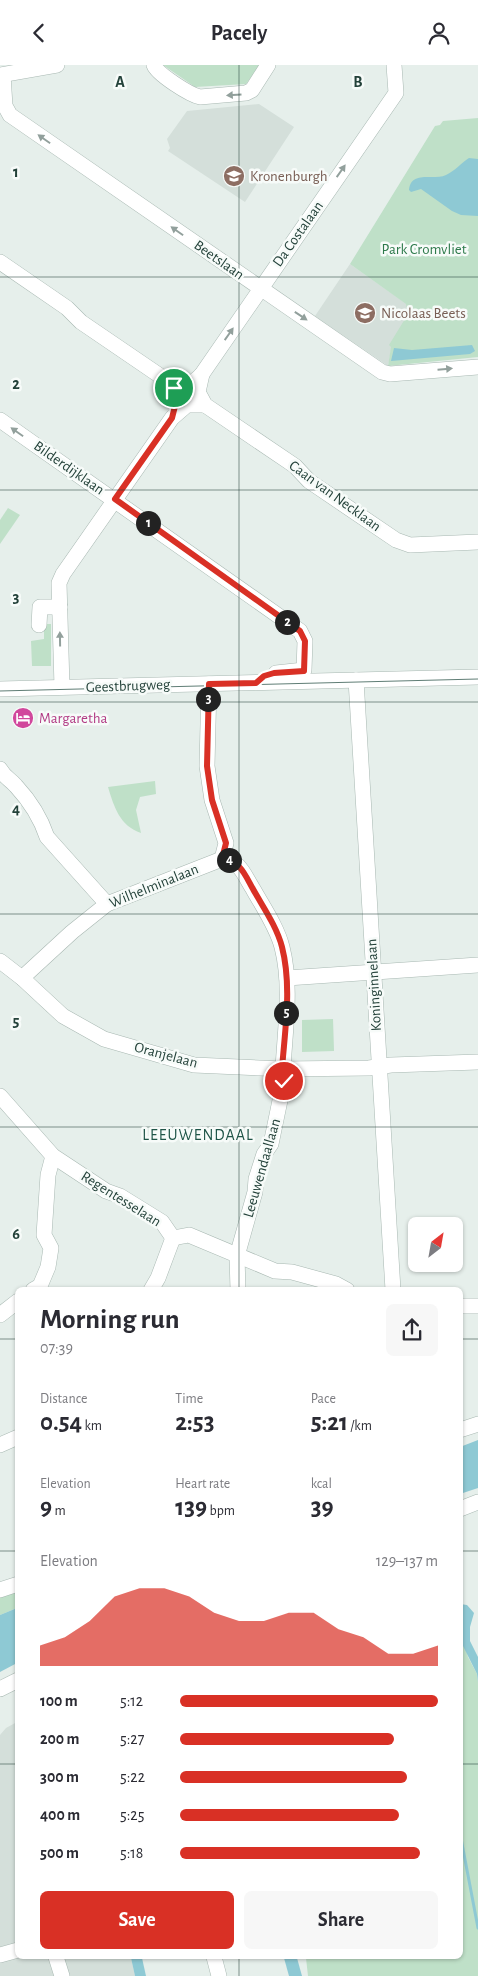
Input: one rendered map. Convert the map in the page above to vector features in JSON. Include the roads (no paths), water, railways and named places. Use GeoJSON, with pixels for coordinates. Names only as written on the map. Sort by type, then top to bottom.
{"type":"FeatureCollection","features":[{"type":"Feature","properties":{"kind":"street"},"geometry":{"type":"LineString","coordinates":[[2,75],[57,65]]}},
{"type":"Feature","properties":{"kind":"street"},"geometry":{"type":"LineString","coordinates":[[154,65],[158,72],[195,96],[200,97],[246,93],[252,90],[268,65]]}},
{"type":"Feature","properties":{"kind":"street","name":"Da Costalaan"},"geometry":{"type":"LineString","coordinates":[[202,374],[396,93],[394,65]]}},
{"type":"Feature","properties":{"kind":"street","name":"Beetslaan"},"geometry":{"type":"LineString","coordinates":[[2,75],[5,106],[10,115],[382,372],[390,375],[478,367]]}},
{"type":"Feature","properties":{"kind":"street"},"geometry":{"type":"LineString","coordinates":[[0,262],[67,308],[81,322],[172,384],[189,384],[202,374]]}},
{"type":"Feature","properties":{"kind":"street"},"geometry":{"type":"LineString","coordinates":[[62,687],[59,583],[63,574],[172,418],[187,405],[205,405],[198,392],[202,374]]}},
{"type":"Feature","properties":{"kind":"street"},"geometry":{"type":"LineString","coordinates":[[172,384],[177,398],[172,418]]}},
{"type":"Feature","properties":{"kind":"street","name":"Caan van Necklaan"},"geometry":{"type":"LineString","coordinates":[[205,405],[297,467],[309,481],[400,543],[410,545],[478,542]]}},
{"type":"Feature","properties":{"kind":"street","name":"Bilderdijklaan"},"geometry":{"type":"LineString","coordinates":[[0,421],[115,499],[300,631],[305,641],[304,671]]}},
{"type":"Feature","properties":{"kind":"street"},"geometry":{"type":"LineString","coordinates":[[39,625],[40,607],[60,607]]}},
{"type":"Feature","properties":{"kind":"street","name":"Geestbrugweg"},"geometry":{"type":"LineString","coordinates":[[256,683],[264,676],[274,673],[304,671]]}},
{"type":"Feature","properties":{"kind":"street","name":"Geestbrugweg"},"geometry":{"type":"LineString","coordinates":[[0,689],[478,677]]}},
{"type":"Feature","properties":{"kind":"street","name":"Koninginnelaan"},"geometry":{"type":"LineString","coordinates":[[356,680],[392,1287]]}},
{"type":"Feature","properties":{"kind":"street"},"geometry":{"type":"LineString","coordinates":[[209,684],[207,766],[212,800],[226,843],[222,859]]}},
{"type":"Feature","properties":{"kind":"street"},"geometry":{"type":"LineString","coordinates":[[0,769],[6,778],[16,785],[42,824],[47,837],[107,904]]}},
{"type":"Feature","properties":{"kind":"street","name":"Wilhelminalaan"},"geometry":{"type":"LineString","coordinates":[[22,978],[72,931],[107,904],[222,859]]}},
{"type":"Feature","properties":{"kind":"street","name":"Leeuwendaallaan"},"geometry":{"type":"LineString","coordinates":[[222,859],[230,860],[239,865],[267,914],[282,945],[287,978],[282,1069],[284,1081],[271,1144],[264,1154],[256,1179],[255,1192],[237,1256],[238,1287]]}},
{"type":"Feature","properties":{"kind":"street","name":"Oranjelaan"},"geometry":{"type":"LineString","coordinates":[[0,961],[22,978],[63,1016],[104,1039],[194,1065],[282,1069],[478,1062]]}},
{"type":"Feature","properties":{"kind":"street"},"geometry":{"type":"LineString","coordinates":[[287,978],[478,965]]}},
{"type":"Feature","properties":{"kind":"street","name":"Regentesselaan"},"geometry":{"type":"LineString","coordinates":[[0,1095],[53,1156],[106,1191],[120,1197],[162,1222],[173,1238],[189,1235],[275,1271],[292,1272],[342,1287]]}},
{"type":"Feature","properties":{"kind":"street"},"geometry":{"type":"LineString","coordinates":[[38,1287],[45,1273],[51,1248],[44,1235],[48,1175],[53,1156]]}},
{"type":"Feature","properties":{"kind":"street"},"geometry":{"type":"LineString","coordinates":[[153,1287],[173,1238]]}},
{"type":"Feature","properties":{"kind":"street"},"geometry":{"type":"LineString","coordinates":[[0,1315],[15,1303]]}},
{"type":"Feature","properties":{"kind":"street"},"geometry":{"type":"LineString","coordinates":[[463,1306],[478,1306]]}},
{"type":"Feature","properties":{"kind":"street"},"geometry":{"type":"LineString","coordinates":[[463,1429],[478,1424]]}},
{"type":"Feature","properties":{"kind":"street"},"geometry":{"type":"LineString","coordinates":[[0,1445],[15,1438]]}},
{"type":"Feature","properties":{"kind":"street"},"geometry":{"type":"LineString","coordinates":[[463,1508],[478,1503]]}},
{"type":"Feature","properties":{"kind":"street"},"geometry":{"type":"LineString","coordinates":[[0,1590],[15,1585]]}},
{"type":"Feature","properties":{"kind":"street"},"geometry":{"type":"LineString","coordinates":[[0,1689],[15,1682]]}},
{"type":"Feature","properties":{"kind":"street"},"geometry":{"type":"LineString","coordinates":[[0,1955],[15,1952]]}},
{"type":"Feature","properties":{"kind":"street"},"geometry":{"type":"LineString","coordinates":[[57,1959],[62,1976]]}},
{"type":"Feature","properties":{"kind":"street"},"geometry":{"type":"LineString","coordinates":[[215,1959],[219,1976]]}},
{"type":"Feature","properties":{"kind":"water"},"geometry":{"type":"Polygon","coordinates":[[[469,158],[478,159],[478,216],[461,215],[452,211],[421,189],[411,192],[409,190],[414,180],[446,175],[469,158]]]}},
{"type":"Feature","properties":{"kind":"water"},"geometry":{"type":"Polygon","coordinates":[[[472,345],[475,351],[470,354],[391,361],[394,348],[412,350],[472,345]]]}},
{"type":"Feature","properties":{"kind":"water"},"geometry":{"type":"Polygon","coordinates":[[[478,1440],[478,1488],[463,1493],[463,1446],[478,1440]]]}},
{"type":"Feature","properties":{"kind":"water"},"geometry":{"type":"Polygon","coordinates":[[[463,1604],[467,1605],[474,1613],[470,1627],[470,1641],[478,1657],[478,1682],[477,1674],[463,1646],[463,1604]]]}},
{"type":"Feature","properties":{"kind":"water"},"geometry":{"type":"Polygon","coordinates":[[[15,1609],[15,1664],[0,1672],[0,1615],[15,1609]]]}},
{"type":"Feature","properties":{"kind":"water"},"geometry":{"type":"Polygon","coordinates":[[[131,1959],[142,1959],[146,1976],[135,1976],[131,1959]]]}},
{"type":"Feature","properties":{"kind":"water"},"geometry":{"type":"Polygon","coordinates":[[[284,1959],[297,1959],[302,1976],[289,1976],[284,1959]]]}},
{"type":"Feature","properties":{"kind":"waterway"},"geometry":{"type":"LineString","coordinates":[[463,1849],[478,1928]]}},
{"type":"Feature","properties":{"kind":"tram line"},"geometry":{"type":"LineString","coordinates":[[0,691],[478,679]]}},
{"type":"Feature","properties":{"kind":"place","name":"Kronenburgh"},"geometry":{"type":"Point","coordinates":[234,176]}},
{"type":"Feature","properties":{"kind":"place","name":"Nicolaas Beets"},"geometry":{"type":"Point","coordinates":[365,313]}},
{"type":"Feature","properties":{"kind":"place","name":"Margaretha"},"geometry":{"type":"Point","coordinates":[23,718]}},
{"type":"Feature","properties":{"kind":"district","name":"LEEUWENDAAL"},"geometry":{"type":"Point","coordinates":[198,1135]}},
{"type":"Feature","properties":{"kind":"park label","name":"Park Cromvliet"},"geometry":{"type":"Point","coordinates":[424,249]}}]}
